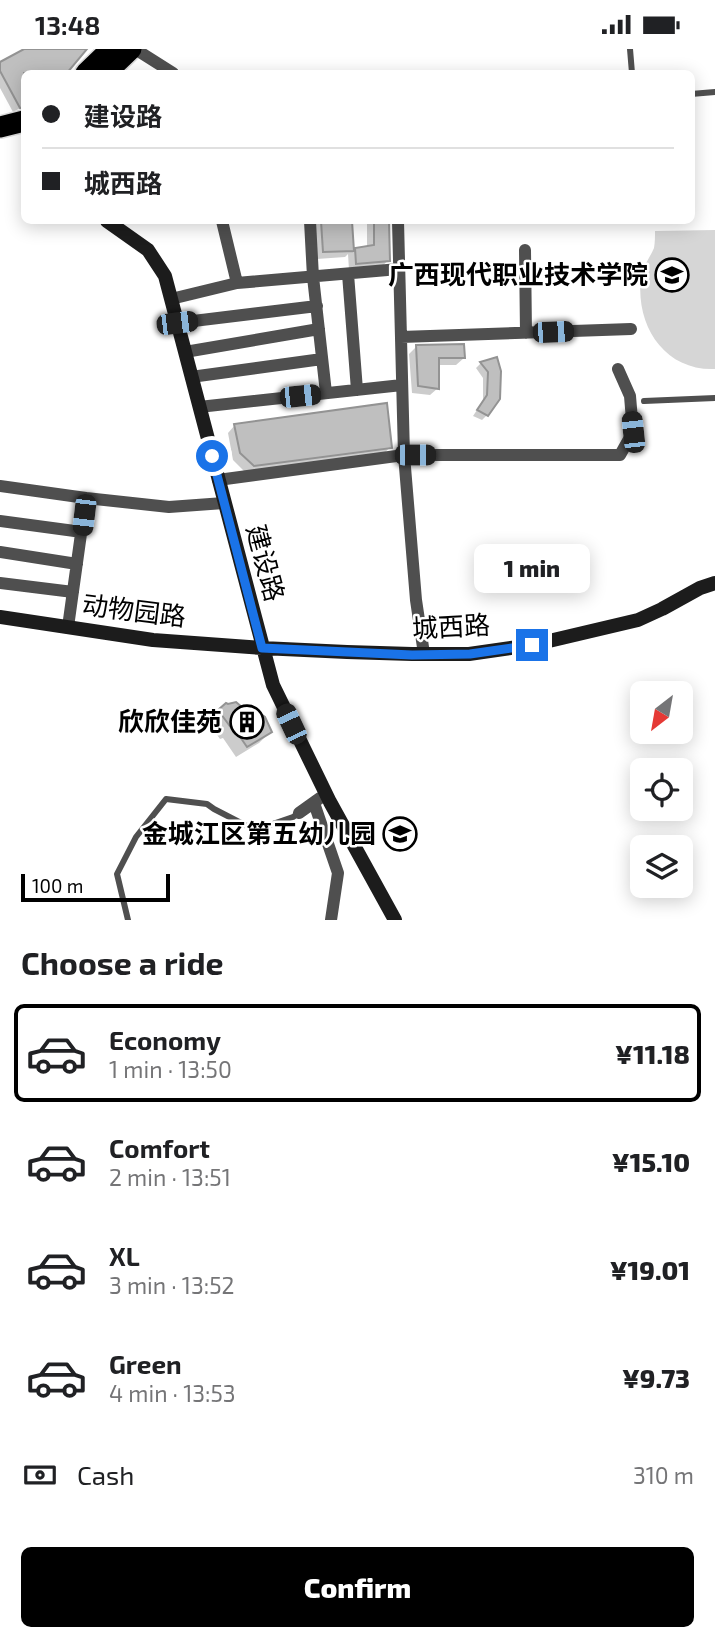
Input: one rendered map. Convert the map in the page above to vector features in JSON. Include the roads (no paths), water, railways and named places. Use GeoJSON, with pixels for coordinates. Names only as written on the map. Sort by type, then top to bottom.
{"type":"FeatureCollection","features":[{"type":"Feature","properties":{"kind":"highway"},"geometry":{"type":"LineString","coordinates":[[89,70],[111,49]]}},
{"type":"Feature","properties":{"kind":"highway"},"geometry":{"type":"LineString","coordinates":[[110,70],[133,49]]}},
{"type":"Feature","properties":{"kind":"highway"},"geometry":{"type":"LineString","coordinates":[[0,127],[21,122]]}},
{"type":"Feature","properties":{"kind":"highway"},"geometry":{"type":"LineString","coordinates":[[0,141],[21,136]]}},
{"type":"Feature","properties":{"kind":"street"},"geometry":{"type":"LineString","coordinates":[[133,49],[168,70]]}},
{"type":"Feature","properties":{"kind":"street","name":"建设路"},"geometry":{"type":"LineString","coordinates":[[111,224],[148,250],[165,276],[273,685],[320,799],[395,920]]}},
{"type":"Feature","properties":{"kind":"street"},"geometry":{"type":"LineString","coordinates":[[223,224],[237,283]]}},
{"type":"Feature","properties":{"kind":"street"},"geometry":{"type":"LineString","coordinates":[[310,224],[313,277],[326,393]]}},
{"type":"Feature","properties":{"kind":"street"},"geometry":{"type":"LineString","coordinates":[[398,224],[404,455],[416,600],[424,654]]}},
{"type":"Feature","properties":{"kind":"street"},"geometry":{"type":"LineString","coordinates":[[525,250],[526,333]]}},
{"type":"Feature","properties":{"kind":"street"},"geometry":{"type":"LineString","coordinates":[[171,299],[237,283],[400,269]]}},
{"type":"Feature","properties":{"kind":"street"},"geometry":{"type":"LineString","coordinates":[[348,274],[357,390]]}},
{"type":"Feature","properties":{"kind":"street"},"geometry":{"type":"LineString","coordinates":[[177,323],[317,306]]}},
{"type":"Feature","properties":{"kind":"street"},"geometry":{"type":"LineString","coordinates":[[185,352],[319,329]]}},
{"type":"Feature","properties":{"kind":"street"},"geometry":{"type":"LineString","coordinates":[[401,337],[631,329]]}},
{"type":"Feature","properties":{"kind":"street"},"geometry":{"type":"LineString","coordinates":[[191,377],[322,359]]}},
{"type":"Feature","properties":{"kind":"street"},"geometry":{"type":"LineString","coordinates":[[218,480],[404,455],[620,455],[633,432],[630,396],[618,369]]}},
{"type":"Feature","properties":{"kind":"street"},"geometry":{"type":"LineString","coordinates":[[199,407],[402,385]]}},
{"type":"Feature","properties":{"kind":"street"},"geometry":{"type":"LineString","coordinates":[[0,486],[169,507],[224,503]]}},
{"type":"Feature","properties":{"kind":"street"},"geometry":{"type":"LineString","coordinates":[[68,627],[86,498]]}},
{"type":"Feature","properties":{"kind":"street"},"geometry":{"type":"LineString","coordinates":[[0,521],[82,533]]}},
{"type":"Feature","properties":{"kind":"street"},"geometry":{"type":"LineString","coordinates":[[0,552],[77,564]]}},
{"type":"Feature","properties":{"kind":"street"},"geometry":{"type":"LineString","coordinates":[[0,583],[73,592]]}},
{"type":"Feature","properties":{"kind":"street","name":"城西路"},"geometry":{"type":"LineString","coordinates":[[262,648],[470,654],[532,645],[638,619],[715,583]]}},
{"type":"Feature","properties":{"kind":"street","name":"动物园路"},"geometry":{"type":"LineString","coordinates":[[0,617],[153,640],[262,648]]}},
{"type":"Feature","properties":{"kind":"street"},"geometry":{"type":"LineString","coordinates":[[299,813],[320,799],[338,873],[331,920]]}},
{"type":"Feature","properties":{"kind":"lane"},"geometry":{"type":"LineString","coordinates":[[629,49],[632,70]]}},
{"type":"Feature","properties":{"kind":"lane"},"geometry":{"type":"LineString","coordinates":[[695,94],[715,92]]}},
{"type":"Feature","properties":{"kind":"lane"},"geometry":{"type":"LineString","coordinates":[[644,401],[715,398]]}},
{"type":"Feature","properties":{"kind":"lane"},"geometry":{"type":"LineString","coordinates":[[128,920],[117,874],[136,837],[166,799],[206,804],[255,830],[299,813]]}},
{"type":"Feature","properties":{"kind":"place","name":"广西现代职业技术学院"},"geometry":{"type":"Point","coordinates":[672,275]}},
{"type":"Feature","properties":{"kind":"place","name":"欣欣佳苑"},"geometry":{"type":"Point","coordinates":[247,722]}},
{"type":"Feature","properties":{"kind":"place","name":"金城江区第五幼儿园"},"geometry":{"type":"Point","coordinates":[400,834]}}]}
